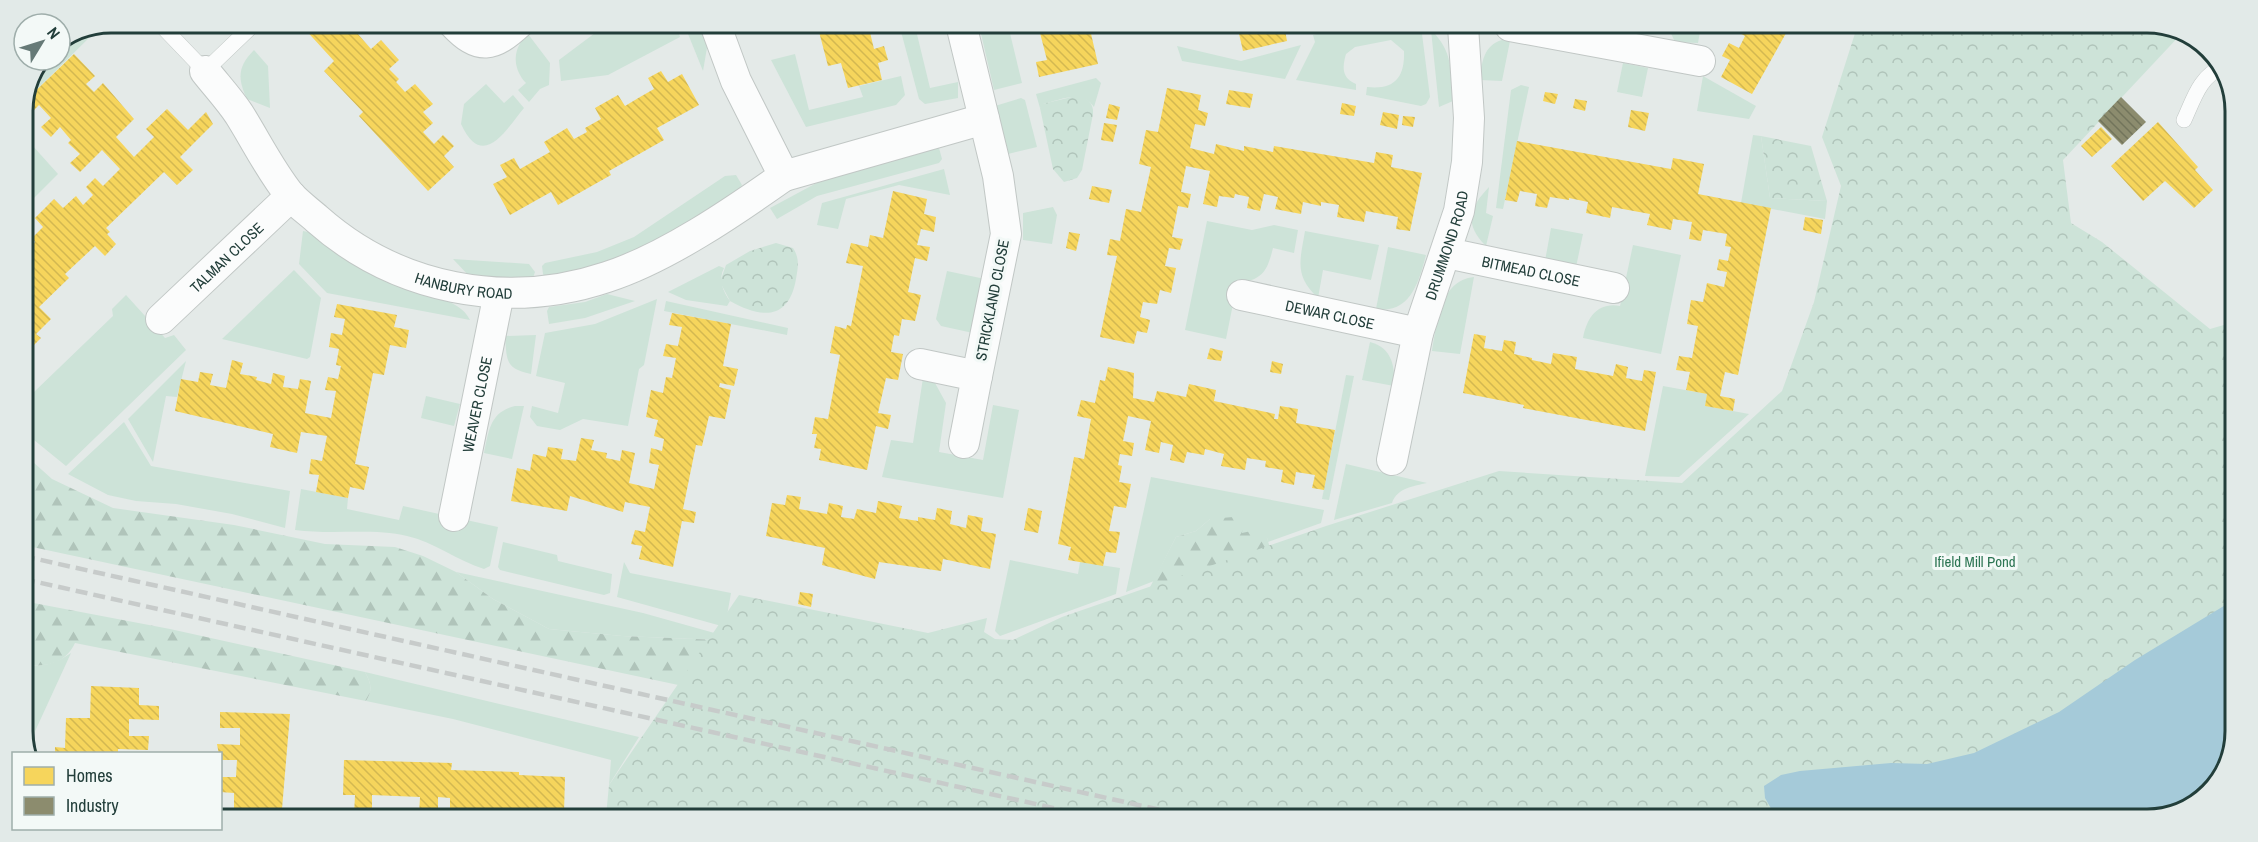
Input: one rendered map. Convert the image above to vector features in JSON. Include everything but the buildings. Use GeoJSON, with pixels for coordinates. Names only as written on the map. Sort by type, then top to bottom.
{"type":"FeatureCollection","features":[{"type":"Feature","properties":{"kind":"street"},"geometry":{"type":"LineString","coordinates":[[462,33],[483,44],[494,42],[506,33]]}},
{"type":"Feature","properties":{"kind":"street"},"geometry":{"type":"LineString","coordinates":[[718,33],[736,81],[784,176]]}},
{"type":"Feature","properties":{"kind":"street","name":"STRICKLAND CLOSE"},"geometry":{"type":"LineString","coordinates":[[963,33],[998,176],[1006,234],[964,443]]}},
{"type":"Feature","properties":{"kind":"street","name":"DRUMMOND ROAD"},"geometry":{"type":"LineString","coordinates":[[1392,459],[1418,333],[1459,211],[1467,162],[1469,118],[1463,33]]}},
{"type":"Feature","properties":{"kind":"street"},"geometry":{"type":"LineString","coordinates":[[1588,33],[1644,38],[1700,61]]}},
{"type":"Feature","properties":{"kind":"street","name":"HANBURY ROAD"},"geometry":{"type":"LineString","coordinates":[[205,71],[237,111],[291,196],[331,231],[375,261],[411,277],[499,293],[538,292],[608,277],[710,225],[784,176],[984,119]]}},
{"type":"Feature","properties":{"kind":"street","name":"TALMAN CLOSE"},"geometry":{"type":"LineString","coordinates":[[161,318],[291,196]]}},
{"type":"Feature","properties":{"kind":"street","name":"BITMEAD CLOSE"},"geometry":{"type":"LineString","coordinates":[[1447,252],[1614,288]]}},
{"type":"Feature","properties":{"kind":"street","name":"WEAVER CLOSE"},"geometry":{"type":"LineString","coordinates":[[453,516],[499,293]]}},
{"type":"Feature","properties":{"kind":"street","name":"DEWAR CLOSE"},"geometry":{"type":"LineString","coordinates":[[1242,295],[1418,333]]}},
{"type":"Feature","properties":{"kind":"street","name":"STRICKLAND CLOSE"},"geometry":{"type":"LineString","coordinates":[[920,364],[977,376]]}},
{"type":"Feature","properties":{"kind":"lane"},"geometry":{"type":"LineString","coordinates":[[169,33],[205,71],[245,33]]}},
{"type":"Feature","properties":{"kind":"lane"},"geometry":{"type":"LineString","coordinates":[[2184,120],[2202,83],[2214,71]]}},
{"type":"Feature","properties":{"kind":"green space"},"geometry":{"type":"Polygon","coordinates":[[[595,33],[679,33],[680,37],[608,75],[561,81],[559,60],[595,33]]]}},
{"type":"Feature","properties":{"kind":"green space"},"geometry":{"type":"Polygon","coordinates":[[[688,33],[704,33],[708,42],[703,71],[688,33]]]}},
{"type":"Feature","properties":{"kind":"green space"},"geometry":{"type":"Polygon","coordinates":[[[901,33],[917,33],[930,88],[958,82],[958,98],[925,104],[919,99],[901,33]]]}},
{"type":"Feature","properties":{"kind":"green space"},"geometry":{"type":"Polygon","coordinates":[[[981,33],[1010,33],[1022,83],[994,90],[981,33]]]}},
{"type":"Feature","properties":{"kind":"green space"},"geometry":{"type":"Polygon","coordinates":[[[1320,33],[1422,33],[1430,97],[1426,104],[1421,106],[1366,95],[1367,87],[1391,84],[1400,75],[1404,51],[1391,40],[1355,47],[1346,54],[1344,72],[1351,82],[1356,84],[1356,90],[1296,80],[1315,42],[1313,35],[1320,33]]]}},
{"type":"Feature","properties":{"kind":"green space"},"geometry":{"type":"Polygon","coordinates":[[[1431,33],[1444,46],[1451,71],[1453,101],[1439,107],[1431,33]]]}},
{"type":"Feature","properties":{"kind":"green space"},"geometry":{"type":"Polygon","coordinates":[[[1671,33],[1700,33],[1698,43],[1675,42],[1671,33]]]}},
{"type":"Feature","properties":{"kind":"green space","name":"Ifield Mill Pond"},"geometry":{"type":"Polygon","coordinates":[[[1855,33],[2147,33],[2177,39],[2063,160],[2071,223],[2102,242],[2210,329],[2225,325],[2225,731],[2221,756],[2215,770],[2199,790],[2182,801],[2147,809],[607,809],[609,785],[739,595],[928,633],[987,618],[984,632],[995,639],[1013,640],[1062,617],[1326,526],[1499,471],[1682,483],[1782,391],[1814,302],[1841,186],[1822,137],[1855,33]]]}},
{"type":"Feature","properties":{"kind":"green space"},"geometry":{"type":"Polygon","coordinates":[[[528,34],[550,63],[549,85],[540,89],[529,102],[518,90],[526,83],[516,65],[519,45],[528,34]]]}},
{"type":"Feature","properties":{"kind":"green space"},"geometry":{"type":"Polygon","coordinates":[[[92,35],[72,55],[72,44],[92,35]]]}},
{"type":"Feature","properties":{"kind":"green space"},"geometry":{"type":"Polygon","coordinates":[[[1502,40],[1510,41],[1502,81],[1480,80],[1481,67],[1487,50],[1502,40]]]}},
{"type":"Feature","properties":{"kind":"green space"},"geometry":{"type":"Polygon","coordinates":[[[1301,45],[1285,79],[1182,61],[1177,46],[1241,61],[1301,45]]]}},
{"type":"Feature","properties":{"kind":"green space"},"geometry":{"type":"Polygon","coordinates":[[[254,50],[268,66],[270,108],[247,99],[242,85],[242,67],[254,50]]]}},
{"type":"Feature","properties":{"kind":"green space"},"geometry":{"type":"Polygon","coordinates":[[[795,54],[809,110],[863,97],[859,86],[901,76],[905,95],[896,105],[806,127],[771,60],[795,54]]]}},
{"type":"Feature","properties":{"kind":"green space"},"geometry":{"type":"Polygon","coordinates":[[[1623,63],[1648,68],[1642,97],[1617,92],[1623,63]]]}},
{"type":"Feature","properties":{"kind":"green space"},"geometry":{"type":"Polygon","coordinates":[[[44,72],[54,72],[36,91],[44,72]]]}},
{"type":"Feature","properties":{"kind":"green space"},"geometry":{"type":"Polygon","coordinates":[[[1703,76],[1756,106],[1749,119],[1697,111],[1703,76]]]}},
{"type":"Feature","properties":{"kind":"green space"},"geometry":{"type":"Polygon","coordinates":[[[1096,78],[1101,83],[1094,107],[1083,98],[1070,97],[1043,104],[1040,108],[1036,94],[1096,78]]]}},
{"type":"Feature","properties":{"kind":"green space"},"geometry":{"type":"Polygon","coordinates":[[[486,84],[504,103],[513,95],[524,108],[502,136],[486,146],[477,145],[469,138],[461,124],[464,104],[486,84]]]}},
{"type":"Feature","properties":{"kind":"green space"},"geometry":{"type":"Polygon","coordinates":[[[1521,85],[1529,87],[1503,209],[1496,208],[1511,90],[1521,85]]]}},
{"type":"Feature","properties":{"kind":"green space"},"geometry":{"type":"Polygon","coordinates":[[[1076,96],[1089,101],[1093,114],[1082,170],[1077,178],[1064,182],[1053,169],[1040,108],[1042,104],[1076,96]]]}},
{"type":"Feature","properties":{"kind":"green space"},"geometry":{"type":"Polygon","coordinates":[[[1021,98],[1025,100],[1037,147],[1008,154],[995,106],[1021,98]]]}},
{"type":"Feature","properties":{"kind":"green space"},"geometry":{"type":"Polygon","coordinates":[[[1753,135],[1761,136],[1770,198],[1827,201],[1825,219],[1741,203],[1753,135]]]}},
{"type":"Feature","properties":{"kind":"green space"},"geometry":{"type":"Polygon","coordinates":[[[1761,136],[1811,146],[1827,201],[1770,198],[1761,136]]]}},
{"type":"Feature","properties":{"kind":"green space"},"geometry":{"type":"Polygon","coordinates":[[[33,146],[58,174],[33,199],[33,146]]]}},
{"type":"Feature","properties":{"kind":"green space"},"geometry":{"type":"Polygon","coordinates":[[[939,148],[942,159],[939,163],[817,196],[777,219],[770,208],[824,179],[939,148]]]}},
{"type":"Feature","properties":{"kind":"green space"},"geometry":{"type":"Polygon","coordinates":[[[944,169],[950,195],[899,185],[846,199],[838,229],[817,225],[822,203],[944,169]]]}},
{"type":"Feature","properties":{"kind":"green space"},"geometry":{"type":"Polygon","coordinates":[[[736,175],[742,185],[738,190],[667,235],[608,263],[546,278],[543,274],[542,266],[545,263],[597,252],[634,237],[725,176],[736,175]]]}},
{"type":"Feature","properties":{"kind":"green space"},"geometry":{"type":"Polygon","coordinates":[[[1489,187],[1486,213],[1493,216],[1486,246],[1474,230],[1472,216],[1477,202],[1489,187]]]}},
{"type":"Feature","properties":{"kind":"green space"},"geometry":{"type":"Polygon","coordinates":[[[1053,207],[1057,215],[1052,244],[1023,240],[1023,213],[1053,207]]]}},
{"type":"Feature","properties":{"kind":"green space"},"geometry":{"type":"Polygon","coordinates":[[[1207,221],[1252,230],[1274,225],[1298,230],[1294,253],[1273,248],[1266,269],[1258,277],[1237,284],[1226,339],[1185,330],[1207,221]]]}},
{"type":"Feature","properties":{"kind":"green space"},"geometry":{"type":"Polygon","coordinates":[[[1551,228],[1583,234],[1576,267],[1545,261],[1551,228]]]}},
{"type":"Feature","properties":{"kind":"green space"},"geometry":{"type":"Polygon","coordinates":[[[303,231],[314,235],[337,254],[363,270],[400,287],[440,298],[458,306],[470,320],[327,293],[299,264],[303,231]]]}},
{"type":"Feature","properties":{"kind":"green space"},"geometry":{"type":"Polygon","coordinates":[[[1305,231],[1379,245],[1371,280],[1323,270],[1318,298],[1310,290],[1302,275],[1301,259],[1305,231]]]}},
{"type":"Feature","properties":{"kind":"green space"},"geometry":{"type":"Polygon","coordinates":[[[776,243],[793,248],[798,259],[796,279],[787,302],[780,309],[763,313],[730,301],[720,282],[726,265],[750,251],[776,243]]]}},
{"type":"Feature","properties":{"kind":"green space"},"geometry":{"type":"Polygon","coordinates":[[[1633,245],[1681,255],[1661,354],[1583,338],[1587,324],[1595,313],[1606,306],[1620,306],[1633,245]]]}},
{"type":"Feature","properties":{"kind":"green space"},"geometry":{"type":"Polygon","coordinates":[[[1388,247],[1426,255],[1416,285],[1405,301],[1388,309],[1376,309],[1388,247]]]}},
{"type":"Feature","properties":{"kind":"green space"},"geometry":{"type":"Polygon","coordinates":[[[453,259],[529,264],[535,272],[533,278],[470,277],[453,259]]]}},
{"type":"Feature","properties":{"kind":"green space"},"geometry":{"type":"Polygon","coordinates":[[[719,266],[724,268],[721,281],[723,290],[730,301],[727,306],[686,300],[668,292],[719,266]]]}},
{"type":"Feature","properties":{"kind":"green space"},"geometry":{"type":"Polygon","coordinates":[[[294,270],[321,298],[310,357],[307,359],[222,339],[294,270]]]}},
{"type":"Feature","properties":{"kind":"green space"},"geometry":{"type":"Polygon","coordinates":[[[947,271],[985,279],[973,333],[941,326],[936,319],[947,271]]]}},
{"type":"Feature","properties":{"kind":"green space"},"geometry":{"type":"Polygon","coordinates":[[[1474,277],[1460,354],[1432,351],[1442,305],[1447,295],[1463,280],[1474,277]]]}},
{"type":"Feature","properties":{"kind":"green space"},"geometry":{"type":"Polygon","coordinates":[[[607,294],[635,301],[585,318],[549,324],[547,311],[549,307],[585,302],[607,294]]]}},
{"type":"Feature","properties":{"kind":"green space"},"geometry":{"type":"Polygon","coordinates":[[[126,295],[165,338],[174,335],[186,350],[66,466],[33,439],[33,393],[113,316],[112,309],[126,295]]]}},
{"type":"Feature","properties":{"kind":"green space"},"geometry":{"type":"Polygon","coordinates":[[[657,299],[644,365],[639,369],[628,426],[583,419],[560,430],[537,426],[530,417],[532,406],[558,413],[565,383],[536,376],[545,333],[595,324],[657,299]]]}},
{"type":"Feature","properties":{"kind":"green space"},"geometry":{"type":"Polygon","coordinates":[[[666,301],[788,328],[787,335],[664,311],[666,301]]]}},
{"type":"Feature","properties":{"kind":"green space"},"geometry":{"type":"Polygon","coordinates":[[[536,335],[531,374],[522,372],[509,362],[505,336],[536,335]]]}},
{"type":"Feature","properties":{"kind":"green space"},"geometry":{"type":"Polygon","coordinates":[[[1370,342],[1388,353],[1393,365],[1394,386],[1362,380],[1370,342]]]}},
{"type":"Feature","properties":{"kind":"green space"},"geometry":{"type":"Polygon","coordinates":[[[186,361],[177,397],[166,396],[153,462],[128,419],[186,361]]]}},
{"type":"Feature","properties":{"kind":"green space"},"geometry":{"type":"Polygon","coordinates":[[[1346,375],[1354,376],[1329,500],[1322,499],[1346,375]]]}},
{"type":"Feature","properties":{"kind":"green space"},"geometry":{"type":"Polygon","coordinates":[[[923,378],[935,383],[946,403],[939,452],[983,460],[993,405],[1019,410],[1003,498],[882,477],[891,440],[913,443],[923,378]]]}},
{"type":"Feature","properties":{"kind":"green space"},"geometry":{"type":"Polygon","coordinates":[[[1663,386],[1707,394],[1706,406],[1749,414],[1679,477],[1645,476],[1663,386]]]}},
{"type":"Feature","properties":{"kind":"green space"},"geometry":{"type":"Polygon","coordinates":[[[426,396],[460,404],[454,426],[421,418],[426,396]]]}},
{"type":"Feature","properties":{"kind":"green space"},"geometry":{"type":"Polygon","coordinates":[[[515,406],[524,406],[512,459],[484,453],[492,423],[500,413],[515,406]]]}},
{"type":"Feature","properties":{"kind":"green space"},"geometry":{"type":"Polygon","coordinates":[[[124,422],[151,466],[290,491],[285,528],[232,514],[108,495],[68,474],[124,422]]]}},
{"type":"Feature","properties":{"kind":"green space"},"geometry":{"type":"Polygon","coordinates":[[[33,462],[52,479],[113,508],[234,525],[325,544],[395,547],[423,556],[456,572],[493,599],[549,629],[622,636],[743,641],[929,638],[985,623],[980,652],[767,704],[33,547],[33,462]]]}},
{"type":"Feature","properties":{"kind":"green space"},"geometry":{"type":"Polygon","coordinates":[[[1346,464],[1427,483],[1402,491],[1392,503],[1334,520],[1346,464]]]}},
{"type":"Feature","properties":{"kind":"green space"},"geometry":{"type":"Polygon","coordinates":[[[1151,477],[1324,510],[1321,523],[1268,542],[1267,538],[1242,533],[1210,519],[1196,531],[1176,537],[1154,581],[1126,592],[1151,477]]]}},
{"type":"Feature","properties":{"kind":"green space"},"geometry":{"type":"Polygon","coordinates":[[[301,489],[348,498],[347,509],[399,520],[403,506],[498,527],[490,566],[484,569],[474,566],[407,536],[381,532],[295,530],[301,489]]]}},
{"type":"Feature","properties":{"kind":"green space"},"geometry":{"type":"Polygon","coordinates":[[[1233,517],[1243,523],[1242,533],[1256,530],[1267,538],[1271,551],[1147,593],[1176,537],[1196,531],[1210,519],[1233,517]]]}},
{"type":"Feature","properties":{"kind":"green space"},"geometry":{"type":"Polygon","coordinates":[[[503,542],[557,555],[558,561],[612,574],[610,593],[604,595],[500,570],[498,567],[503,542]]]}},
{"type":"Feature","properties":{"kind":"green space"},"geometry":{"type":"Polygon","coordinates":[[[1010,560],[1078,574],[1080,562],[1120,568],[1116,594],[1000,636],[995,631],[1010,560]]]}},
{"type":"Feature","properties":{"kind":"green space"},"geometry":{"type":"Polygon","coordinates":[[[624,562],[630,573],[731,593],[725,627],[617,597],[624,562]]]}},
{"type":"Feature","properties":{"kind":"green space"},"geometry":{"type":"Polygon","coordinates":[[[456,572],[643,613],[743,641],[622,636],[549,629],[493,599],[456,572]]]}},
{"type":"Feature","properties":{"kind":"green space"},"geometry":{"type":"Polygon","coordinates":[[[33,603],[170,629],[365,672],[370,683],[370,693],[366,701],[75,643],[66,656],[60,660],[33,665],[33,603]]]}},
{"type":"Feature","properties":{"kind":"green space"},"geometry":{"type":"Polygon","coordinates":[[[71,653],[33,736],[33,665],[59,660],[71,653]]]}},
{"type":"Feature","properties":{"kind":"green space"},"geometry":{"type":"Polygon","coordinates":[[[365,672],[639,737],[609,785],[611,760],[453,719],[366,701],[370,693],[370,686],[365,672]]]}},
{"type":"Feature","properties":{"kind":"water"},"geometry":{"type":"Polygon","coordinates":[[[2225,605],[2225,731],[2221,756],[2209,779],[2199,790],[2182,801],[2147,809],[1771,809],[1765,798],[1764,786],[1781,775],[1800,771],[1891,763],[1927,764],[1974,753],[2059,712],[2135,660],[2225,605]]]}},
{"type":"Feature","properties":{"kind":"railway"},"geometry":{"type":"LineString","coordinates":[[33,558],[1156,809]]}},
{"type":"Feature","properties":{"kind":"railway"},"geometry":{"type":"LineString","coordinates":[[33,581],[1058,809]]}}]}
